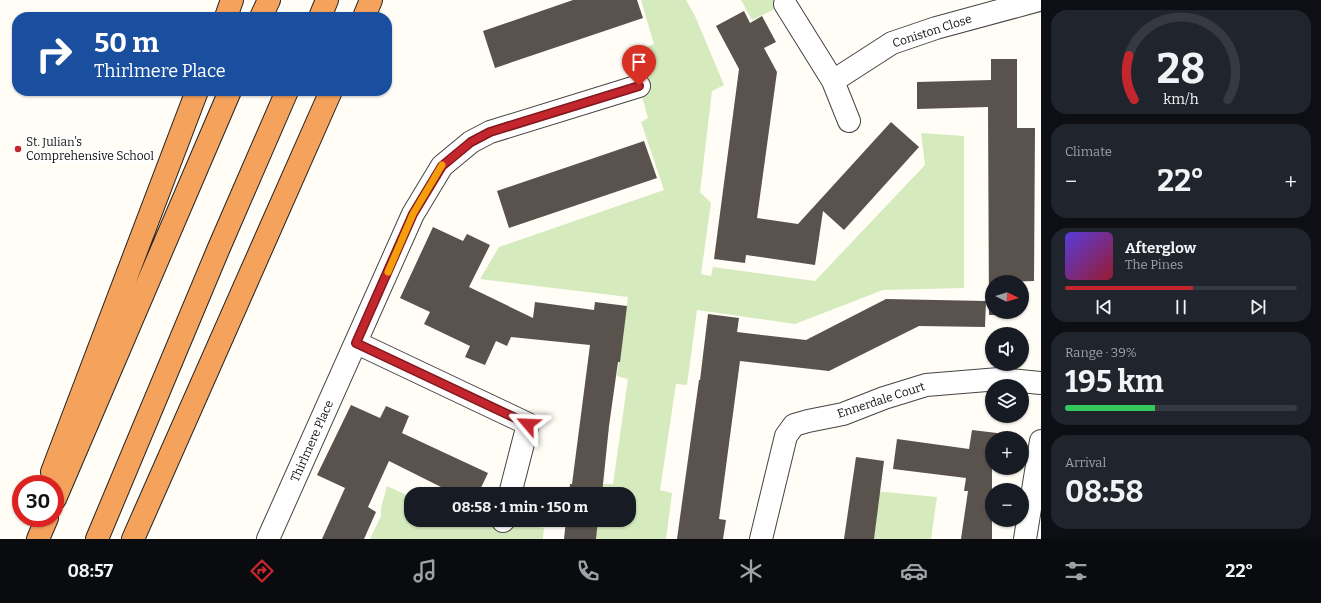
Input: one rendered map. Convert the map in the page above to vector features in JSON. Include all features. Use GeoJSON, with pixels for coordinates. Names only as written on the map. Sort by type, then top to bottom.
{"type":"FeatureCollection","features":[{"type":"Feature","properties":{"kind":"highway"},"geometry":{"type":"LineString","coordinates":[[228,12],[232,0]]}},
{"type":"Feature","properties":{"kind":"highway"},"geometry":{"type":"LineString","coordinates":[[263,12],[269,0]]}},
{"type":"Feature","properties":{"kind":"highway"},"geometry":{"type":"LineString","coordinates":[[322,12],[327,0]]}},
{"type":"Feature","properties":{"kind":"highway"},"geometry":{"type":"LineString","coordinates":[[366,12],[371,0]]}},
{"type":"Feature","properties":{"kind":"highway"},"geometry":{"type":"LineString","coordinates":[[50,475],[195,96]]}},
{"type":"Feature","properties":{"kind":"highway"},"geometry":{"type":"LineString","coordinates":[[64,478],[228,96]]}},
{"type":"Feature","properties":{"kind":"highway"},"geometry":{"type":"LineString","coordinates":[[97,539],[218,250],[285,96]]}},
{"type":"Feature","properties":{"kind":"highway"},"geometry":{"type":"LineString","coordinates":[[132,539],[329,96]]}},
{"type":"Feature","properties":{"kind":"highway"},"geometry":{"type":"LineString","coordinates":[[28,539],[32,527]]}},
{"type":"Feature","properties":{"kind":"highway"},"geometry":{"type":"LineString","coordinates":[[38,539],[43,527]]}},
{"type":"Feature","properties":{"kind":"street","name":"Coniston Close"},"geometry":{"type":"LineString","coordinates":[[833,81],[892,43],[936,28],[1039,0]]}},
{"type":"Feature","properties":{"kind":"street"},"geometry":{"type":"LineString","coordinates":[[785,4],[833,81],[849,121]]}},
{"type":"Feature","properties":{"kind":"street","name":"Thirlmere Place"},"geometry":{"type":"LineString","coordinates":[[268,539],[413,214],[442,166],[471,142],[490,132],[639,86]]}},
{"type":"Feature","properties":{"kind":"street"},"geometry":{"type":"LineString","coordinates":[[356,343],[528,424],[512,487]]}},
{"type":"Feature","properties":{"kind":"street","name":"Ennerdale Court"},"geometry":{"type":"LineString","coordinates":[[761,539],[786,436],[794,425],[843,414],[884,398],[926,385],[1000,379],[1041,383]]}},
{"type":"Feature","properties":{"kind":"street"},"geometry":{"type":"LineString","coordinates":[[1025,539],[1041,441]]}},
{"type":"Feature","properties":{"kind":"green space"},"geometry":{"type":"Polygon","coordinates":[[[641,0],[686,0],[695,16],[724,85],[712,91],[700,192],[711,203],[701,274],[711,276],[713,267],[815,281],[925,165],[921,133],[964,136],[964,288],[883,290],[795,324],[697,310],[687,385],[676,384],[660,490],[672,493],[666,539],[594,539],[596,527],[636,527],[636,487],[602,487],[603,484],[613,484],[628,379],[617,376],[628,297],[480,279],[499,247],[664,190],[641,122],[648,118],[630,53],[654,44],[641,0]]]}},
{"type":"Feature","properties":{"kind":"green space"},"geometry":{"type":"Polygon","coordinates":[[[741,0],[794,0],[752,20],[741,0]]]}},
{"type":"Feature","properties":{"kind":"green space"},"geometry":{"type":"Polygon","coordinates":[[[387,486],[404,494],[404,527],[538,527],[544,528],[543,539],[370,539],[381,516],[381,508],[387,486]]]}},
{"type":"Feature","properties":{"kind":"green space"},"geometry":{"type":"Polygon","coordinates":[[[874,491],[937,497],[931,539],[867,539],[874,491]]]}},
{"type":"Feature","properties":{"kind":"building"},"geometry":{"type":"Polygon","coordinates":[[[573,0],[637,0],[643,18],[495,68],[483,31],[573,0]]]}},
{"type":"Feature","properties":{"kind":"building"},"geometry":{"type":"Polygon","coordinates":[[[744,11],[750,23],[762,16],[776,42],[764,48],[777,72],[757,218],[798,224],[891,122],[919,147],[844,230],[823,211],[815,265],[746,255],[745,263],[714,259],[739,69],[716,26],[744,11]]]}},
{"type":"Feature","properties":{"kind":"building"},"geometry":{"type":"Polygon","coordinates":[[[991,59],[1017,59],[1017,128],[1035,128],[1034,281],[1029,281],[1029,275],[989,275],[988,107],[917,109],[917,82],[991,80],[991,59]]]}},
{"type":"Feature","properties":{"kind":"building"},"geometry":{"type":"Polygon","coordinates":[[[644,141],[657,178],[509,228],[497,191],[644,141]]]}},
{"type":"Feature","properties":{"kind":"building"},"geometry":{"type":"Polygon","coordinates":[[[433,227],[463,241],[467,234],[490,245],[469,287],[533,318],[535,302],[594,310],[595,302],[627,306],[620,362],[618,362],[609,426],[603,487],[570,487],[570,484],[572,484],[590,345],[511,337],[507,346],[496,341],[485,365],[465,357],[470,346],[424,324],[430,312],[400,298],[433,227]]]}},
{"type":"Feature","properties":{"kind":"building"},"geometry":{"type":"Polygon","coordinates":[[[886,299],[985,301],[985,327],[919,326],[829,371],[740,361],[719,519],[726,520],[723,539],[677,539],[708,314],[739,318],[737,332],[806,340],[886,299]]]}},
{"type":"Feature","properties":{"kind":"building"},"geometry":{"type":"Polygon","coordinates":[[[351,405],[380,418],[386,406],[409,416],[402,433],[488,473],[481,487],[441,487],[389,461],[368,507],[376,512],[364,539],[322,539],[345,488],[317,475],[351,405]]]}},
{"type":"Feature","properties":{"kind":"building"},"geometry":{"type":"Polygon","coordinates":[[[972,430],[985,432],[985,475],[992,475],[992,483],[985,483],[985,527],[992,527],[992,539],[961,539],[968,491],[964,491],[966,478],[893,469],[897,439],[969,449],[972,430]]]}},
{"type":"Feature","properties":{"kind":"building"},"geometry":{"type":"Polygon","coordinates":[[[856,457],[884,461],[874,539],[844,539],[856,457]]]}},
{"type":"Feature","properties":{"kind":"building"},"geometry":{"type":"Polygon","coordinates":[[[565,527],[597,527],[596,539],[564,539],[565,527]]]}},
{"type":"Feature","properties":{"kind":"slow traffic"},"geometry":{"type":"LineString","coordinates":[[388,272],[413,214],[442,165]]}},
{"type":"Feature","properties":{"kind":"place","name":"St. Julian's Comprehensive School"},"geometry":{"type":"Point","coordinates":[18,149]}},
{"type":"Feature","properties":{"kind":"route"},"geometry":{"type":"LineString","coordinates":[[528,424],[356,343],[413,214],[442,166],[471,142],[490,132],[639,86]]}}]}
